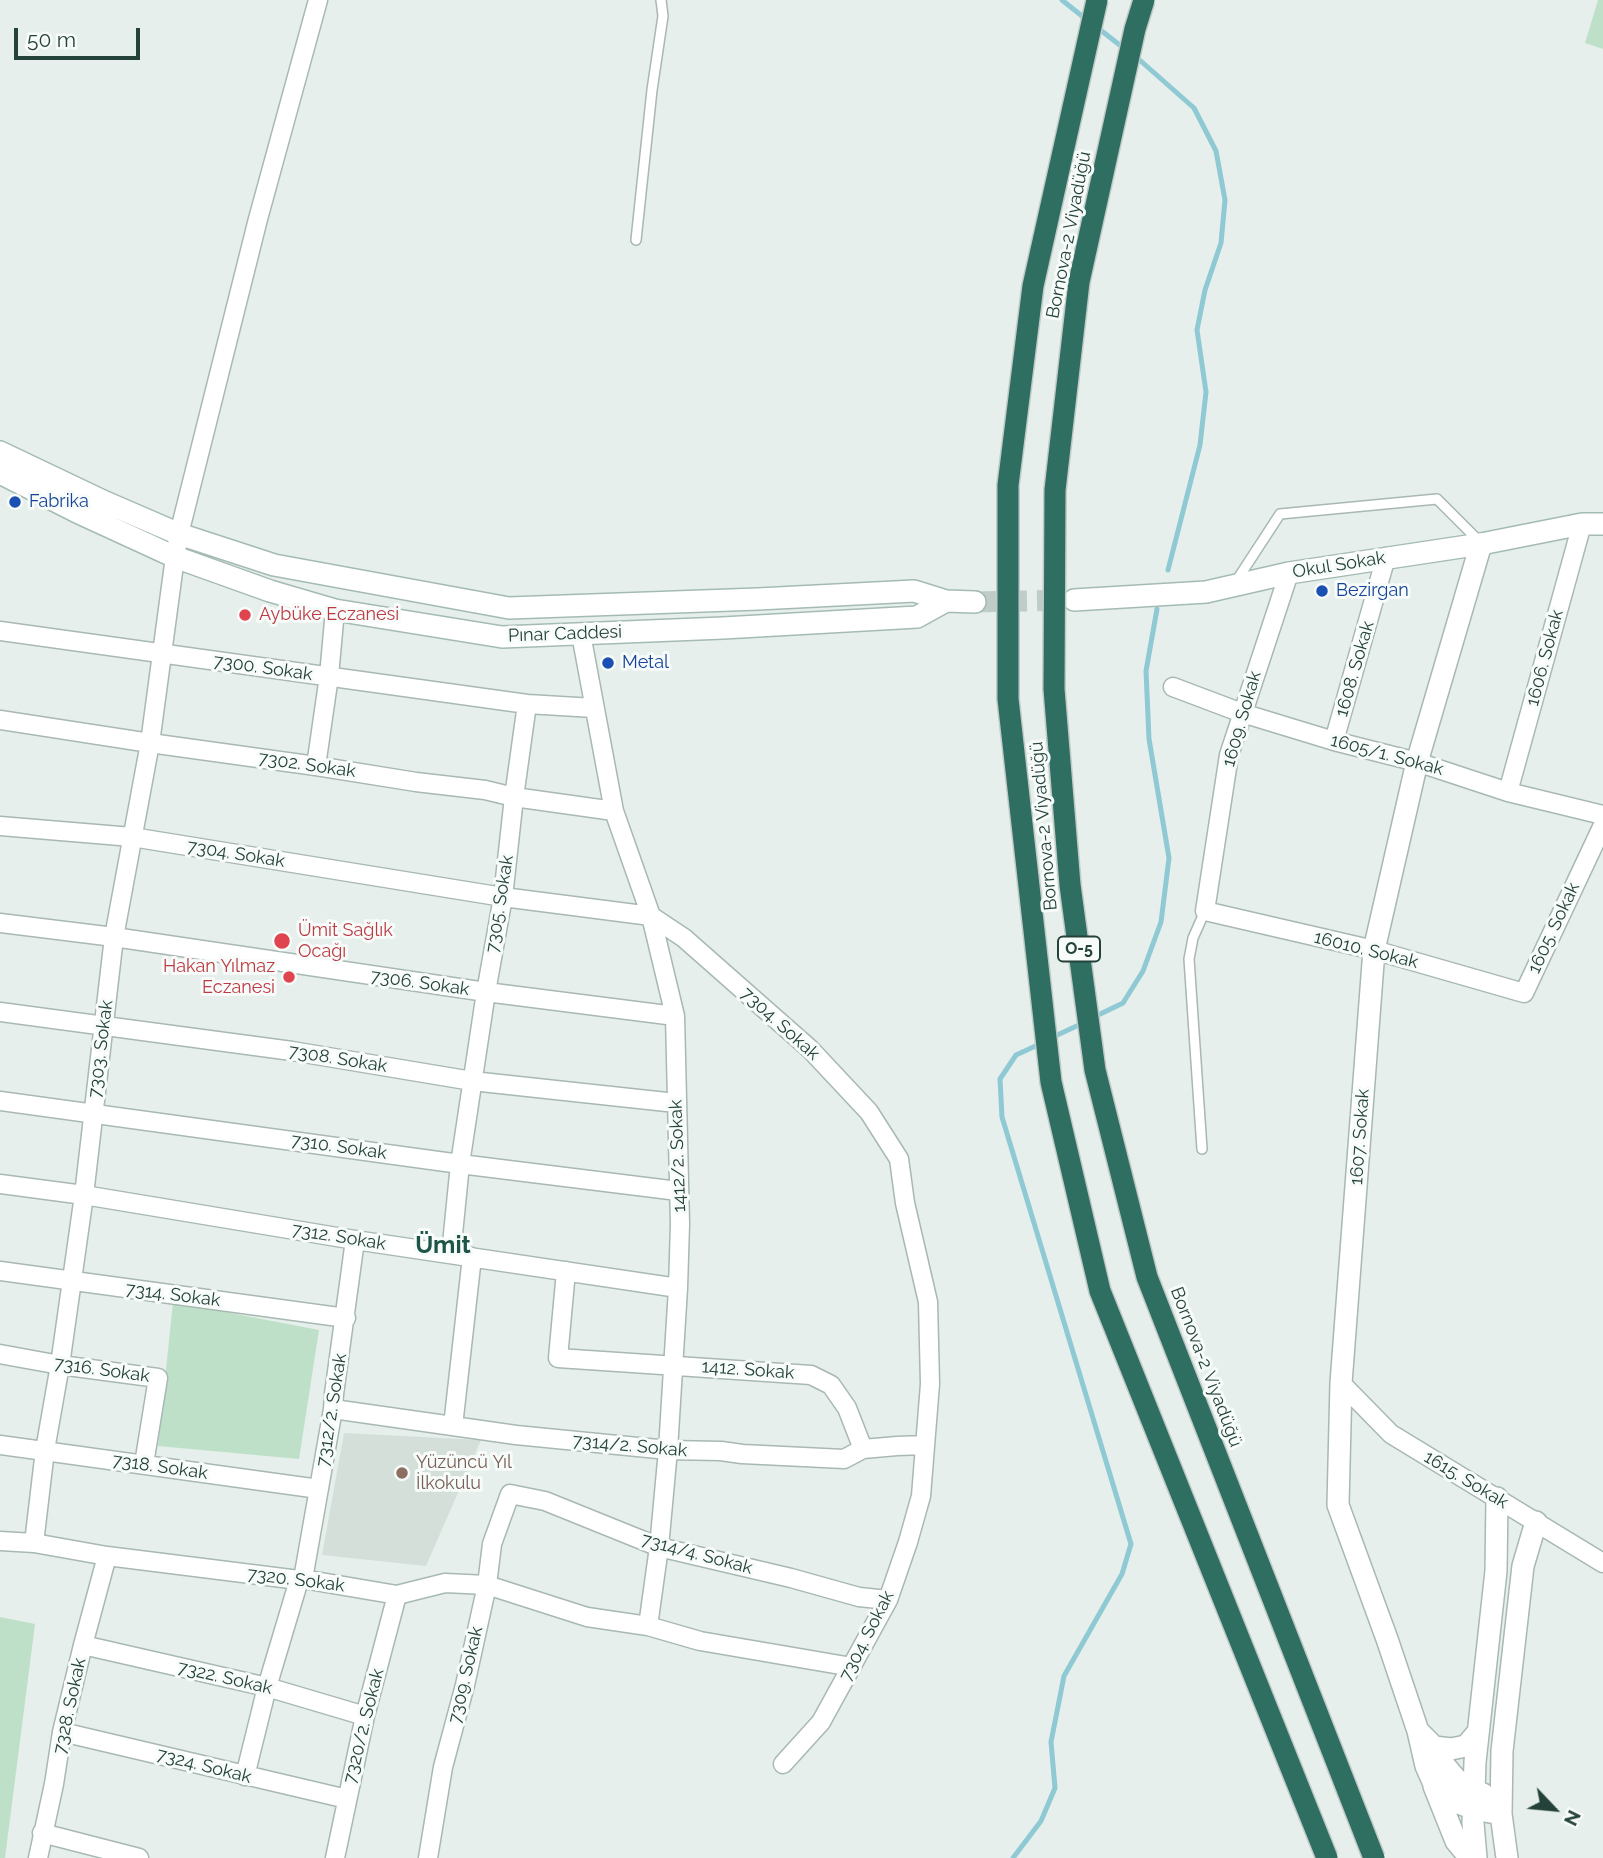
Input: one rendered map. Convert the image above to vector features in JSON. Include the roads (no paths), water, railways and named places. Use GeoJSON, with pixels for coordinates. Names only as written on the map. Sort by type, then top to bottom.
{"type":"FeatureCollection","features":[{"type":"Feature","properties":{"kind":"highway","name":"Bornova-2 Viyadüğü"},"geometry":{"type":"LineString","coordinates":[[1097,0],[1034,286],[1008,485],[1008,699],[1051,1082],[1100,1291],[1327,1858]]}},
{"type":"Feature","properties":{"kind":"highway","name":"Bornova-2 Viyadüğü"},"geometry":{"type":"LineString","coordinates":[[1144,0],[1135,29],[1079,282],[1055,490],[1054,689],[1070,885],[1095,1070],[1147,1278],[1374,1858]]}},
{"type":"Feature","properties":{"kind":"main road","name":"Pınar Caddesi"},"geometry":{"type":"LineString","coordinates":[[0,452],[180,534],[274,565],[509,608],[914,591],[946,601],[975,602]]}},
{"type":"Feature","properties":{"kind":"main road","name":"Pınar Caddesi"},"geometry":{"type":"LineString","coordinates":[[0,473],[175,557],[270,591],[335,610],[502,637],[917,617],[946,601]]}},
{"type":"Feature","properties":{"kind":"main road","name":"Okul Sokak"},"geometry":{"type":"LineString","coordinates":[[1074,600],[1206,592],[1289,573],[1592,524]]}},
{"type":"Feature","properties":{"kind":"main road","name":"1607. Sokak"},"geometry":{"type":"LineString","coordinates":[[1469,1858],[1456,1841],[1426,1766],[1418,1731],[1338,1505],[1341,1383],[1374,950],[1417,762],[1481,544]]}},
{"type":"Feature","properties":{"kind":"main road"},"geometry":{"type":"LineString","coordinates":[[1476,1858],[1474,1800],[1478,1732],[1496,1571],[1497,1498]]}},
{"type":"Feature","properties":{"kind":"main road"},"geometry":{"type":"LineString","coordinates":[[1507,1858],[1501,1806],[1502,1751],[1523,1566],[1535,1522]]}},
{"type":"Feature","properties":{"kind":"main road"},"geometry":{"type":"LineString","coordinates":[[1418,1731],[1434,1747],[1445,1766],[1474,1800]]}},
{"type":"Feature","properties":{"kind":"main road"},"geometry":{"type":"LineString","coordinates":[[1434,1747],[1451,1749],[1466,1746],[1478,1732]]}},
{"type":"Feature","properties":{"kind":"main road"},"geometry":{"type":"LineString","coordinates":[[1434,1784],[1447,1797],[1501,1806]]}},
{"type":"Feature","properties":{"kind":"street","name":"7303. Sokak"},"geometry":{"type":"LineString","coordinates":[[34,1544],[44,1450],[60,1365],[84,1195],[114,937],[150,743],[175,557],[258,219],[318,0]]}},
{"type":"Feature","properties":{"kind":"street","name":"1606. Sokak"},"geometry":{"type":"LineString","coordinates":[[1508,792],[1592,524]]}},
{"type":"Feature","properties":{"kind":"street","name":"1608. Sokak"},"geometry":{"type":"LineString","coordinates":[[1335,741],[1386,557]]}},
{"type":"Feature","properties":{"kind":"street","name":"1609. Sokak"},"geometry":{"type":"LineString","coordinates":[[1205,911],[1229,755],[1289,573]]}},
{"type":"Feature","properties":{"kind":"street"},"geometry":{"type":"LineString","coordinates":[[316,766],[329,677],[335,610]]}},
{"type":"Feature","properties":{"kind":"street","name":"7300. Sokak"},"geometry":{"type":"LineString","coordinates":[[0,631],[527,704]]}},
{"type":"Feature","properties":{"kind":"street","name":"1412/2. Sokak"},"geometry":{"type":"LineString","coordinates":[[582,634],[614,811],[651,916],[675,1016],[678,1288],[668,1450],[648,1626]]}},
{"type":"Feature","properties":{"kind":"street","name":"1605/1. Sokak"},"geometry":{"type":"LineString","coordinates":[[1173,687],[1242,713],[1335,741],[1417,762],[1508,792],[1603,815]]}},
{"type":"Feature","properties":{"kind":"street"},"geometry":{"type":"LineString","coordinates":[[527,704],[594,708]]}},
{"type":"Feature","properties":{"kind":"street","name":"7305. Sokak"},"geometry":{"type":"LineString","coordinates":[[451,1254],[460,1164],[503,897],[527,704]]}},
{"type":"Feature","properties":{"kind":"street","name":"7302. Sokak"},"geometry":{"type":"LineString","coordinates":[[0,720],[614,811]]}},
{"type":"Feature","properties":{"kind":"street","name":"1605. Sokak"},"geometry":{"type":"LineString","coordinates":[[1524,993],[1603,825]]}},
{"type":"Feature","properties":{"kind":"street","name":"7304. Sokak"},"geometry":{"type":"LineString","coordinates":[[0,826],[132,837],[503,897],[651,916],[684,938],[810,1049],[869,1112],[899,1159],[905,1203],[928,1303],[930,1384],[921,1496],[888,1600],[821,1722],[783,1763]]}},
{"type":"Feature","properties":{"kind":"street","name":"16010. Sokak"},"geometry":{"type":"LineString","coordinates":[[1205,911],[1374,950],[1524,993]]}},
{"type":"Feature","properties":{"kind":"street","name":"7306. Sokak"},"geometry":{"type":"LineString","coordinates":[[0,923],[675,1016]]}},
{"type":"Feature","properties":{"kind":"street","name":"7308. Sokak"},"geometry":{"type":"LineString","coordinates":[[0,1012],[292,1051],[472,1080],[676,1103]]}},
{"type":"Feature","properties":{"kind":"street","name":"7310. Sokak"},"geometry":{"type":"LineString","coordinates":[[0,1101],[678,1191]]}},
{"type":"Feature","properties":{"kind":"street","name":"7312. Sokak"},"geometry":{"type":"LineString","coordinates":[[0,1184],[678,1288]]}},
{"type":"Feature","properties":{"kind":"street","name":"7312/2. Sokak"},"geometry":{"type":"LineString","coordinates":[[245,1776],[267,1687],[301,1580],[333,1409],[355,1240]]}},
{"type":"Feature","properties":{"kind":"street"},"geometry":{"type":"LineString","coordinates":[[453,1426],[472,1257]]}},
{"type":"Feature","properties":{"kind":"street","name":"7314. Sokak"},"geometry":{"type":"LineString","coordinates":[[0,1271],[346,1318]]}},
{"type":"Feature","properties":{"kind":"street","name":"1412. Sokak"},"geometry":{"type":"LineString","coordinates":[[566,1271],[558,1358],[811,1375],[831,1385],[847,1408],[863,1449]]}},
{"type":"Feature","properties":{"kind":"street","name":"7316. Sokak"},"geometry":{"type":"LineString","coordinates":[[0,1354],[158,1378],[144,1464]]}},
{"type":"Feature","properties":{"kind":"street","name":"1615. Sokak"},"geometry":{"type":"LineString","coordinates":[[1341,1383],[1391,1434],[1603,1563]]}},
{"type":"Feature","properties":{"kind":"street","name":"7314/2. Sokak"},"geometry":{"type":"LineString","coordinates":[[333,1409],[516,1436],[668,1450],[844,1459],[863,1449],[925,1445]]}},
{"type":"Feature","properties":{"kind":"street","name":"7318. Sokak"},"geometry":{"type":"LineString","coordinates":[[0,1445],[319,1489]]}},
{"type":"Feature","properties":{"kind":"street","name":"7314/4. Sokak"},"geometry":{"type":"LineString","coordinates":[[510,1494],[545,1501],[659,1547],[859,1597],[888,1600]]}},
{"type":"Feature","properties":{"kind":"street","name":"7309. Sokak"},"geometry":{"type":"LineString","coordinates":[[428,1858],[443,1767],[466,1685],[487,1585],[492,1544],[510,1494]]}},
{"type":"Feature","properties":{"kind":"street","name":"7320. Sokak"},"geometry":{"type":"LineString","coordinates":[[0,1541],[397,1595],[445,1583],[487,1585],[587,1617],[648,1626]]}},
{"type":"Feature","properties":{"kind":"street","name":"7328. Sokak"},"geometry":{"type":"LineString","coordinates":[[38,1858],[62,1732],[107,1556]]}},
{"type":"Feature","properties":{"kind":"street","name":"7320/2. Sokak"},"geometry":{"type":"LineString","coordinates":[[335,1858],[365,1716],[397,1595]]}},
{"type":"Feature","properties":{"kind":"street"},"geometry":{"type":"LineString","coordinates":[[648,1626],[700,1641],[852,1667]]}},
{"type":"Feature","properties":{"kind":"street","name":"7322. Sokak"},"geometry":{"type":"LineString","coordinates":[[83,1645],[267,1687],[365,1716]]}},
{"type":"Feature","properties":{"kind":"street","name":"7324. Sokak"},"geometry":{"type":"LineString","coordinates":[[62,1732],[347,1799]]}},
{"type":"Feature","properties":{"kind":"street"},"geometry":{"type":"LineString","coordinates":[[42,1833],[139,1858]]}},
{"type":"Feature","properties":{"kind":"lane"},"geometry":{"type":"LineString","coordinates":[[636,240],[663,16],[661,0]]}},
{"type":"Feature","properties":{"kind":"lane"},"geometry":{"type":"LineString","coordinates":[[1233,586],[1280,514],[1437,499],[1481,544]]}},
{"type":"Feature","properties":{"kind":"lane"},"geometry":{"type":"LineString","coordinates":[[1202,1149],[1189,958],[1193,938],[1205,911]]}},
{"type":"Feature","properties":{"kind":"waterway"},"geometry":{"type":"LineString","coordinates":[[1062,0],[1087,20]]}},
{"type":"Feature","properties":{"kind":"waterway"},"geometry":{"type":"LineString","coordinates":[[1098,28],[1126,50]]}},
{"type":"Feature","properties":{"kind":"waterway"},"geometry":{"type":"LineString","coordinates":[[1134,55],[1194,108],[1216,151],[1225,200],[1221,243],[1205,290],[1197,330],[1206,392],[1200,445],[1168,570]]}},
{"type":"Feature","properties":{"kind":"waterway"},"geometry":{"type":"LineString","coordinates":[[1092,1018],[1123,1003],[1143,971],[1161,922],[1169,858],[1149,739],[1146,671],[1157,609]]}},
{"type":"Feature","properties":{"kind":"waterway"},"geometry":{"type":"LineString","coordinates":[[1051,1038],[1083,1023]]}},
{"type":"Feature","properties":{"kind":"waterway"},"geometry":{"type":"LineString","coordinates":[[1013,1858],[1041,1821],[1055,1788],[1051,1742],[1064,1676],[1122,1574],[1131,1544],[1002,1117],[1000,1079],[1016,1055],[1042,1043]]}},
{"type":"Feature","properties":{"kind":"tunnel"},"geometry":{"type":"LineString","coordinates":[[975,602],[1072,600]]}},
{"type":"Feature","properties":{"kind":"place","name":"Fabrika"},"geometry":{"type":"Point","coordinates":[15,502]}},
{"type":"Feature","properties":{"kind":"place","name":"Bezirgan"},"geometry":{"type":"Point","coordinates":[1322,591]}},
{"type":"Feature","properties":{"kind":"place","name":"Aybüke Eczanesi"},"geometry":{"type":"Point","coordinates":[245,615]}},
{"type":"Feature","properties":{"kind":"place","name":"Metal"},"geometry":{"type":"Point","coordinates":[608,663]}},
{"type":"Feature","properties":{"kind":"place","name":"Ümit Sağlık Ocağı"},"geometry":{"type":"Point","coordinates":[282,941]}},
{"type":"Feature","properties":{"kind":"place","name":"Hakan Yılmaz Eczanesi"},"geometry":{"type":"Point","coordinates":[289,977]}},
{"type":"Feature","properties":{"kind":"place","name":"Yüzüncü Yıl İlkokulu"},"geometry":{"type":"Point","coordinates":[402,1473]}},
{"type":"Feature","properties":{"kind":"district","name":"Ümit"},"geometry":{"type":"Point","coordinates":[443,1246]}}]}
